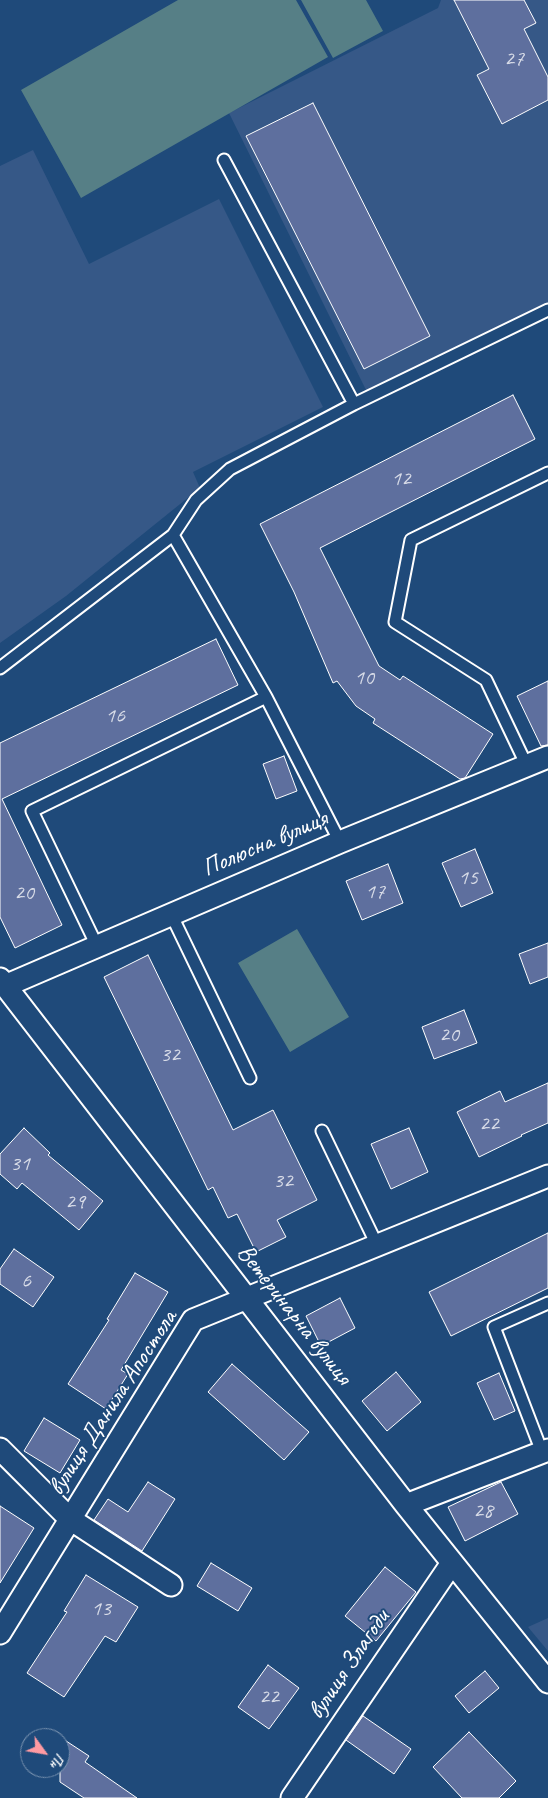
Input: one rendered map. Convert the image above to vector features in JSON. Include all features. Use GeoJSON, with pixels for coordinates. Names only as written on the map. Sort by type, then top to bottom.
{"type":"FeatureCollection","features":[{"type":"Feature","properties":{"kind":"street","name":"Полюсна вулиця"},"geometry":{"type":"LineString","coordinates":[[2,983],[97,946],[526,764],[548,757]]}},
{"type":"Feature","properties":{"kind":"street","name":"Ветеринарна вулиця"},"geometry":{"type":"LineString","coordinates":[[2,983],[406,1506],[548,1682]]}},
{"type":"Feature","properties":{"kind":"street","name":"вулиця Данила Апостола"},"geometry":{"type":"LineString","coordinates":[[0,1633],[193,1320],[548,1176]]}},
{"type":"Feature","properties":{"kind":"street"},"geometry":{"type":"LineString","coordinates":[[0,1449],[70,1519],[171,1585]]}},
{"type":"Feature","properties":{"kind":"street"},"geometry":{"type":"LineString","coordinates":[[406,1506],[545,1451]]}},
{"type":"Feature","properties":{"kind":"street","name":"вулиця Злагоди"},"geometry":{"type":"LineString","coordinates":[[292,1798],[452,1563]]}},
{"type":"Feature","properties":{"kind":"lane"},"geometry":{"type":"LineString","coordinates":[[224,160],[354,404]]}},
{"type":"Feature","properties":{"kind":"lane"},"geometry":{"type":"LineString","coordinates":[[0,668],[174,535],[196,500],[230,469],[354,404],[548,310]]}},
{"type":"Feature","properties":{"kind":"lane"},"geometry":{"type":"LineString","coordinates":[[526,764],[486,680],[395,622],[411,540],[548,473]]}},
{"type":"Feature","properties":{"kind":"lane"},"geometry":{"type":"LineString","coordinates":[[174,535],[266,697],[340,842]]}},
{"type":"Feature","properties":{"kind":"lane"},"geometry":{"type":"LineString","coordinates":[[97,946],[32,811],[266,697]]}},
{"type":"Feature","properties":{"kind":"lane"},"geometry":{"type":"LineString","coordinates":[[171,914],[250,1078]]}},
{"type":"Feature","properties":{"kind":"lane"},"geometry":{"type":"LineString","coordinates":[[322,1131],[377,1245]]}},
{"type":"Feature","properties":{"kind":"lane"},"geometry":{"type":"LineString","coordinates":[[545,1451],[494,1327],[548,1303]]}},
{"type":"Feature","properties":{"kind":"shaded area"},"geometry":{"type":"Polygon","coordinates":[[[441,0],[548,0],[548,304],[368,394],[229,113],[438,8],[441,0]]]}},
{"type":"Feature","properties":{"kind":"shaded area"},"geometry":{"type":"Polygon","coordinates":[[[33,150],[89,264],[219,199],[323,407],[193,472],[200,488],[66,596],[0,643],[0,166],[33,150]]]}},
{"type":"Feature","properties":{"kind":"shaded area"},"geometry":{"type":"Polygon","coordinates":[[[548,1618],[548,1651],[528,1627],[548,1618]]]}},
{"type":"Feature","properties":{"kind":"green space"},"geometry":{"type":"Polygon","coordinates":[[[178,0],[296,0],[328,57],[81,198],[21,90],[178,0]]]}},
{"type":"Feature","properties":{"kind":"green space"},"geometry":{"type":"Polygon","coordinates":[[[301,0],[366,0],[383,31],[333,58],[301,0]]]}},
{"type":"Feature","properties":{"kind":"green space"},"geometry":{"type":"Polygon","coordinates":[[[297,929],[349,1017],[290,1052],[238,963],[297,929]]]}},
{"type":"Feature","properties":{"kind":"building"},"geometry":{"type":"Polygon","coordinates":[[[454,0],[524,0],[536,23],[524,29],[548,77],[548,100],[502,124],[477,75],[489,69],[454,0]]]}},
{"type":"Feature","properties":{"kind":"building"},"geometry":{"type":"Polygon","coordinates":[[[313,103],[430,336],[364,369],[246,136],[313,103]]]}},
{"type":"Feature","properties":{"kind":"building"},"geometry":{"type":"Polygon","coordinates":[[[513,395],[535,439],[320,548],[379,666],[400,680],[403,676],[493,734],[465,778],[460,779],[373,723],[375,719],[356,706],[337,681],[333,683],[294,592],[260,524],[513,395]]]}},
{"type":"Feature","properties":{"kind":"building"},"geometry":{"type":"Polygon","coordinates":[[[216,639],[238,685],[2,799],[62,925],[15,948],[0,917],[0,743],[216,639]]]}},
{"type":"Feature","properties":{"kind":"building"},"geometry":{"type":"Polygon","coordinates":[[[548,681],[548,745],[541,746],[517,696],[548,681]]]}},
{"type":"Feature","properties":{"kind":"building"},"geometry":{"type":"Polygon","coordinates":[[[284,756],[297,791],[276,799],[263,764],[284,756]]]}},
{"type":"Feature","properties":{"kind":"building"},"geometry":{"type":"Polygon","coordinates":[[[475,849],[493,893],[461,907],[442,863],[475,849]]]}},
{"type":"Feature","properties":{"kind":"building"},"geometry":{"type":"Polygon","coordinates":[[[388,864],[403,903],[362,920],[346,881],[388,864]]]}},
{"type":"Feature","properties":{"kind":"building"},"geometry":{"type":"Polygon","coordinates":[[[548,943],[548,977],[530,984],[519,954],[548,943]]]}},
{"type":"Feature","properties":{"kind":"building"},"geometry":{"type":"Polygon","coordinates":[[[148,955],[233,1130],[273,1110],[317,1200],[277,1220],[286,1237],[256,1252],[237,1214],[228,1218],[213,1187],[208,1190],[104,977],[148,955]]]}},
{"type":"Feature","properties":{"kind":"building"},"geometry":{"type":"Polygon","coordinates":[[[464,1010],[477,1043],[434,1059],[422,1027],[464,1010]]]}},
{"type":"Feature","properties":{"kind":"building"},"geometry":{"type":"Polygon","coordinates":[[[548,1083],[548,1123],[479,1157],[457,1112],[500,1091],[505,1102],[548,1083]]]}},
{"type":"Feature","properties":{"kind":"building"},"geometry":{"type":"Polygon","coordinates":[[[24,1128],[50,1153],[48,1155],[103,1201],[79,1230],[22,1183],[17,1189],[0,1174],[0,1154],[24,1128]]]}},
{"type":"Feature","properties":{"kind":"building"},"geometry":{"type":"Polygon","coordinates":[[[409,1128],[428,1172],[391,1189],[371,1144],[409,1128]]]}},
{"type":"Feature","properties":{"kind":"building"},"geometry":{"type":"Polygon","coordinates":[[[548,1233],[548,1288],[451,1336],[429,1292],[548,1233]]]}},
{"type":"Feature","properties":{"kind":"building"},"geometry":{"type":"Polygon","coordinates":[[[14,1249],[54,1277],[33,1307],[0,1284],[0,1269],[14,1249]]]}},
{"type":"Feature","properties":{"kind":"building"},"geometry":{"type":"Polygon","coordinates":[[[135,1273],[168,1292],[121,1370],[128,1374],[106,1409],[68,1384],[109,1320],[107,1319],[135,1273]]]}},
{"type":"Feature","properties":{"kind":"building"},"geometry":{"type":"Polygon","coordinates":[[[340,1298],[355,1328],[321,1346],[306,1316],[340,1298]]]}},
{"type":"Feature","properties":{"kind":"building"},"geometry":{"type":"Polygon","coordinates":[[[232,1364],[309,1432],[284,1460],[208,1392],[232,1364]]]}},
{"type":"Feature","properties":{"kind":"building"},"geometry":{"type":"Polygon","coordinates":[[[396,1372],[421,1402],[387,1431],[362,1401],[396,1372]]]}},
{"type":"Feature","properties":{"kind":"building"},"geometry":{"type":"Polygon","coordinates":[[[499,1373],[515,1411],[494,1420],[477,1383],[499,1373]]]}},
{"type":"Feature","properties":{"kind":"building"},"geometry":{"type":"Polygon","coordinates":[[[44,1418],[80,1440],[60,1473],[24,1451],[44,1418]]]}},
{"type":"Feature","properties":{"kind":"building"},"geometry":{"type":"Polygon","coordinates":[[[148,1482],[175,1499],[142,1551],[94,1520],[108,1499],[128,1512],[148,1482]]]}},
{"type":"Feature","properties":{"kind":"building"},"geometry":{"type":"Polygon","coordinates":[[[501,1482],[518,1514],[465,1541],[448,1507],[501,1482]]]}},
{"type":"Feature","properties":{"kind":"building"},"geometry":{"type":"Polygon","coordinates":[[[0,1506],[34,1528],[0,1583],[0,1506]]]}},
{"type":"Feature","properties":{"kind":"building"},"geometry":{"type":"Polygon","coordinates":[[[211,1563],[252,1588],[238,1611],[197,1586],[211,1563]]]}},
{"type":"Feature","properties":{"kind":"building"},"geometry":{"type":"Polygon","coordinates":[[[385,1567],[416,1592],[376,1641],[345,1616],[385,1567]]]}},
{"type":"Feature","properties":{"kind":"building"},"geometry":{"type":"Polygon","coordinates":[[[86,1575],[138,1607],[116,1642],[105,1636],[64,1697],[27,1673],[67,1612],[64,1611],[86,1575]]]}},
{"type":"Feature","properties":{"kind":"building"},"geometry":{"type":"Polygon","coordinates":[[[268,1665],[299,1688],[269,1729],[238,1707],[268,1665]]]}},
{"type":"Feature","properties":{"kind":"building"},"geometry":{"type":"Polygon","coordinates":[[[485,1671],[499,1688],[469,1713],[455,1696],[485,1671]]]}},
{"type":"Feature","properties":{"kind":"building"},"geometry":{"type":"Polygon","coordinates":[[[363,1716],[411,1749],[394,1774],[346,1740],[363,1716]]]}},
{"type":"Feature","properties":{"kind":"building"},"geometry":{"type":"Polygon","coordinates":[[[469,1732],[516,1781],[499,1798],[462,1798],[433,1767],[469,1732]]]}},
{"type":"Feature","properties":{"kind":"building"},"geometry":{"type":"Polygon","coordinates":[[[70,1744],[89,1756],[85,1762],[137,1798],[84,1798],[60,1782],[60,1778],[70,1778],[70,1744]]]}}]}
